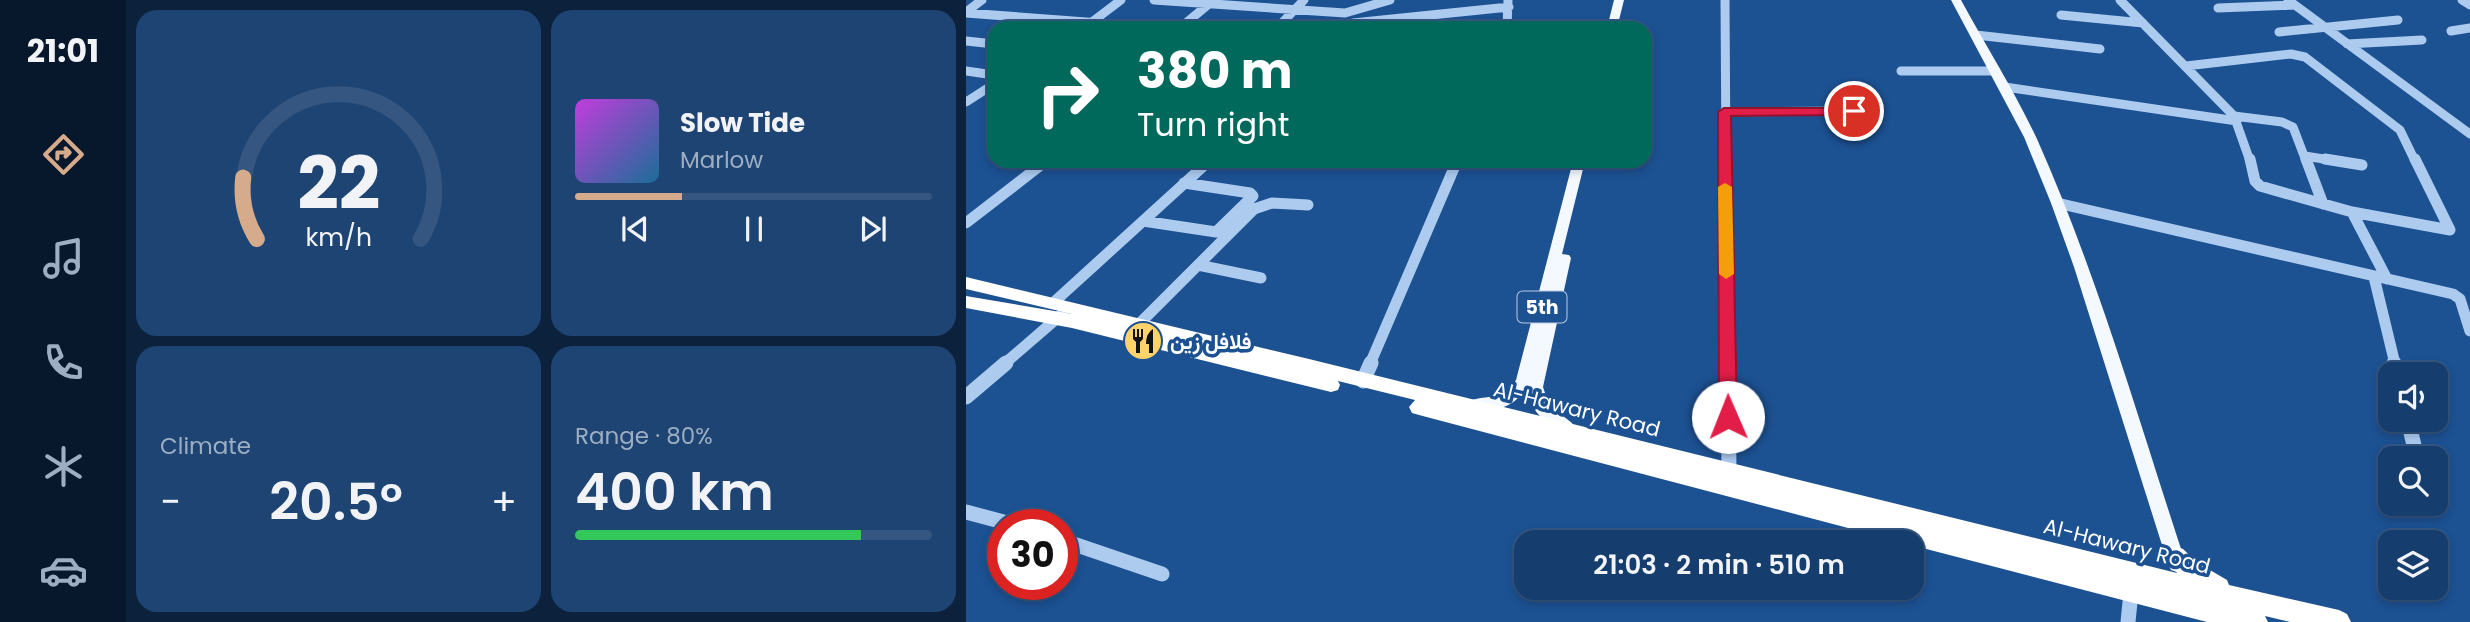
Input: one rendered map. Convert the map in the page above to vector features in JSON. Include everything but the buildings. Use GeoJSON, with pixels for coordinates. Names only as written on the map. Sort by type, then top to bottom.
{"type":"FeatureCollection","features":[{"type":"Feature","properties":{"kind":"highway","name":"Al-Hawary Road"},"geometry":{"type":"LineString","coordinates":[[966,283],[2135,583],[2256,622]]}},
{"type":"Feature","properties":{"kind":"highway","name":"Al-Hawary Road"},"geometry":{"type":"LineString","coordinates":[[966,302],[1060,309],[1140,323],[1729,473],[1813,502]]}},
{"type":"Feature","properties":{"kind":"highway"},"geometry":{"type":"LineString","coordinates":[[2135,583],[2157,568],[2172,566],[2196,575],[2237,599],[2339,622]]}},
{"type":"Feature","properties":{"kind":"main road"},"geometry":{"type":"LineString","coordinates":[[1614,21],[1619,0]]}},
{"type":"Feature","properties":{"kind":"main road"},"geometry":{"type":"LineString","coordinates":[[1621,21],[1626,0]]}},
{"type":"Feature","properties":{"kind":"main road"},"geometry":{"type":"LineString","coordinates":[[1956,0],[2030,137],[2057,203],[2089,292],[2172,566]]}},
{"type":"Feature","properties":{"kind":"main road","name":"5th"},"geometry":{"type":"LineString","coordinates":[[1459,405],[1499,403],[1513,396],[1520,387],[1576,168]]}},
{"type":"Feature","properties":{"kind":"main road","name":"5th"},"geometry":{"type":"LineString","coordinates":[[1580,434],[1562,427],[1548,416],[1539,402],[1535,387],[1585,168]]}},
{"type":"Feature","properties":{"kind":"street"},"geometry":{"type":"LineString","coordinates":[[966,13],[982,0]]}},
{"type":"Feature","properties":{"kind":"street"},"geometry":{"type":"LineString","coordinates":[[1092,21],[1121,0]]}},
{"type":"Feature","properties":{"kind":"street"},"geometry":{"type":"LineString","coordinates":[[1154,0],[1350,13],[1390,0]]}},
{"type":"Feature","properties":{"kind":"street"},"geometry":{"type":"LineString","coordinates":[[1284,21],[1304,0]]}},
{"type":"Feature","properties":{"kind":"street"},"geometry":{"type":"LineString","coordinates":[[1725,0],[1729,473]]}},
{"type":"Feature","properties":{"kind":"street"},"geometry":{"type":"LineString","coordinates":[[2120,0],[2236,118],[2257,183],[2352,212],[2450,230],[2400,130],[2305,57],[2291,54],[2186,66]]}},
{"type":"Feature","properties":{"kind":"street"},"geometry":{"type":"LineString","coordinates":[[2462,0],[2470,5]]}},
{"type":"Feature","properties":{"kind":"street"},"geometry":{"type":"LineString","coordinates":[[1188,21],[1211,2]]}},
{"type":"Feature","properties":{"kind":"street"},"geometry":{"type":"LineString","coordinates":[[1387,21],[1509,3],[1508,21]]}},
{"type":"Feature","properties":{"kind":"street"},"geometry":{"type":"LineString","coordinates":[[2218,8],[2291,3],[2470,134]]}},
{"type":"Feature","properties":{"kind":"street"},"geometry":{"type":"LineString","coordinates":[[966,13],[1047,21]]}},
{"type":"Feature","properties":{"kind":"street"},"geometry":{"type":"LineString","coordinates":[[1350,13],[1352,21]]}},
{"type":"Feature","properties":{"kind":"street"},"geometry":{"type":"LineString","coordinates":[[2062,15],[2143,23]]}},
{"type":"Feature","properties":{"kind":"street"},"geometry":{"type":"LineString","coordinates":[[2279,32],[2398,20]]}},
{"type":"Feature","properties":{"kind":"street"},"geometry":{"type":"LineString","coordinates":[[2373,23],[2398,41]]}},
{"type":"Feature","properties":{"kind":"street"},"geometry":{"type":"LineString","coordinates":[[2451,32],[2470,28]]}},
{"type":"Feature","properties":{"kind":"street"},"geometry":{"type":"LineString","coordinates":[[1976,35],[2100,49]]}},
{"type":"Feature","properties":{"kind":"street"},"geometry":{"type":"LineString","coordinates":[[2347,44],[2422,40]]}},
{"type":"Feature","properties":{"kind":"street"},"geometry":{"type":"LineString","coordinates":[[966,41],[987,43]]}},
{"type":"Feature","properties":{"kind":"street"},"geometry":{"type":"LineString","coordinates":[[966,71],[987,74]]}},
{"type":"Feature","properties":{"kind":"street"},"geometry":{"type":"LineString","coordinates":[[1901,71],[1996,71]]}},
{"type":"Feature","properties":{"kind":"street"},"geometry":{"type":"LineString","coordinates":[[2005,87],[2292,125],[2323,204]]}},
{"type":"Feature","properties":{"kind":"street"},"geometry":{"type":"LineString","coordinates":[[966,102],[987,88]]}},
{"type":"Feature","properties":{"kind":"street"},"geometry":{"type":"LineString","coordinates":[[1724,112],[1854,111]]}},
{"type":"Feature","properties":{"kind":"street"},"geometry":{"type":"LineString","coordinates":[[2305,156],[2362,165]]}},
{"type":"Feature","properties":{"kind":"street"},"geometry":{"type":"LineString","coordinates":[[966,223],[1037,168]]}},
{"type":"Feature","properties":{"kind":"street"},"geometry":{"type":"LineString","coordinates":[[966,397],[1060,309],[1143,221],[1201,168]]}},
{"type":"Feature","properties":{"kind":"street"},"geometry":{"type":"LineString","coordinates":[[1363,381],[1454,168]]}},
{"type":"Feature","properties":{"kind":"street"},"geometry":{"type":"LineString","coordinates":[[1143,221],[1216,232],[1253,196],[1250,193],[1184,183]]}},
{"type":"Feature","properties":{"kind":"street"},"geometry":{"type":"LineString","coordinates":[[1140,323],[1257,206],[1272,203],[1308,205]]}},
{"type":"Feature","properties":{"kind":"street"},"geometry":{"type":"LineString","coordinates":[[2057,203],[2458,296],[2470,331]]}},
{"type":"Feature","properties":{"kind":"street"},"geometry":{"type":"LineString","coordinates":[[2352,212],[2381,278],[2395,362]]}},
{"type":"Feature","properties":{"kind":"street"},"geometry":{"type":"LineString","coordinates":[[1198,265],[1261,278]]}},
{"type":"Feature","properties":{"kind":"street"},"geometry":{"type":"LineString","coordinates":[[966,512],[987,518]]}},
{"type":"Feature","properties":{"kind":"street"},"geometry":{"type":"LineString","coordinates":[[1078,545],[1162,574]]}},
{"type":"Feature","properties":{"kind":"street"},"geometry":{"type":"LineString","coordinates":[[2128,622],[2135,583]]}},
{"type":"Feature","properties":{"kind":"slow traffic"},"geometry":{"type":"LineString","coordinates":[[1725,187],[1726,274]]}},
{"type":"Feature","properties":{"kind":"place","name":"فلافل زين"},"geometry":{"type":"Point","coordinates":[1143,341]}},
{"type":"Feature","properties":{"kind":"route"},"geometry":{"type":"LineString","coordinates":[[1728,417],[1724,112],[1854,111]]}}]}
